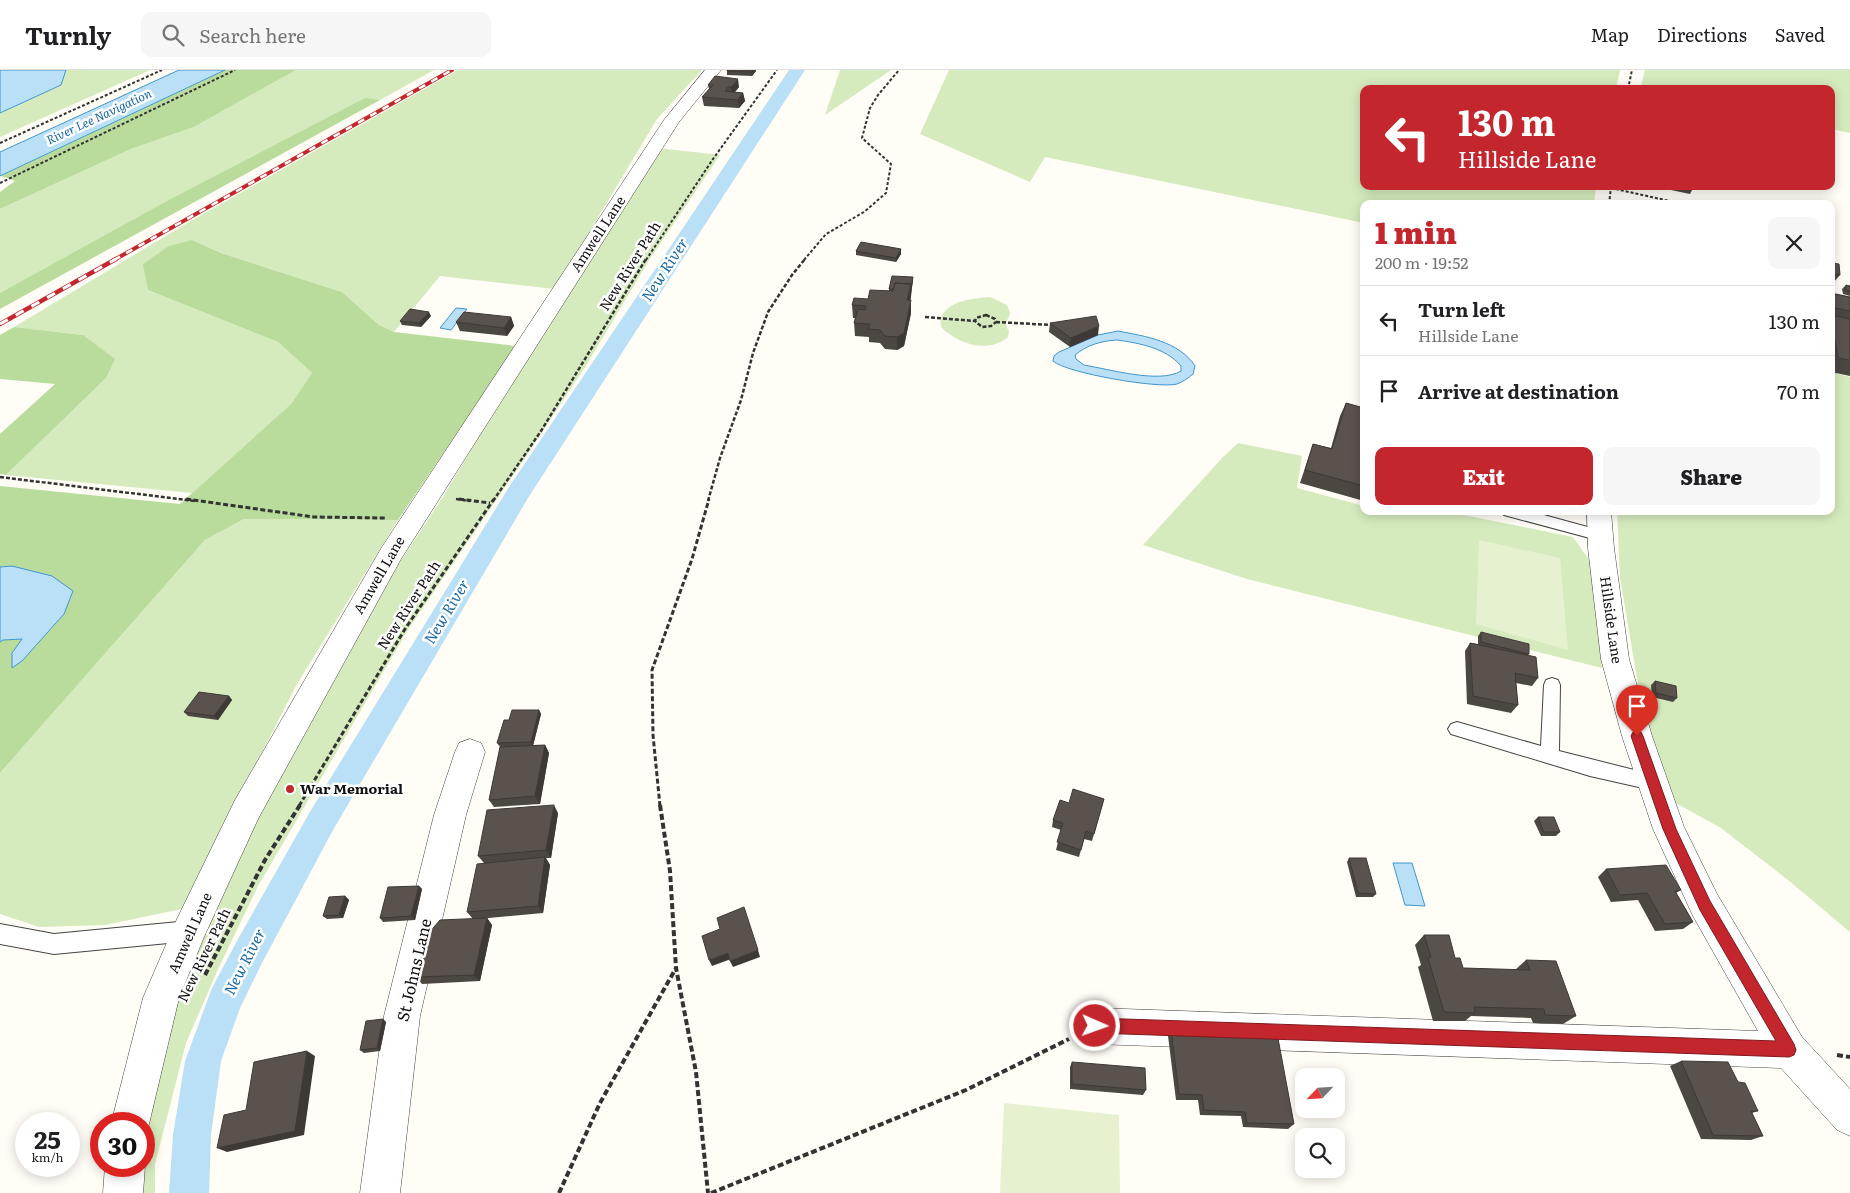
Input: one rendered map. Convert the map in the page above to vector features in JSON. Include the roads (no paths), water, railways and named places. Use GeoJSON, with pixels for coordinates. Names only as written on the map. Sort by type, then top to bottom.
{"type":"FeatureCollection","features":[{"type":"Feature","properties":{"kind":"street","name":"Amwell Lane"},"geometry":{"type":"LineString","coordinates":[[133,1112],[161,998],[189,931],[246,810],[391,554],[672,120],[713,70]]}},
{"type":"Feature","properties":{"kind":"street","name":"Hillside Lane"},"geometry":{"type":"LineString","coordinates":[[1600,524],[1616,659],[1637,736],[1669,829],[1705,905],[1789,1050],[1850,1117]]}},
{"type":"Feature","properties":{"kind":"street","name":"St Johns Lane"},"geometry":{"type":"LineString","coordinates":[[380,1193],[402,1016],[450,815],[470,752]]}},
{"type":"Feature","properties":{"kind":"street"},"geometry":{"type":"LineString","coordinates":[[1095,1026],[1789,1050]]}},
{"type":"Feature","properties":{"kind":"street"},"geometry":{"type":"LineString","coordinates":[[123,1193],[124,1177]]}},
{"type":"Feature","properties":{"kind":"lane"},"geometry":{"type":"LineString","coordinates":[[1537,515],[1600,524]]}},
{"type":"Feature","properties":{"kind":"lane"},"geometry":{"type":"LineString","coordinates":[[1550,756],[1552,685]]}},
{"type":"Feature","properties":{"kind":"lane"},"geometry":{"type":"LineString","coordinates":[[1457,729],[1590,768],[1652,782]]}},
{"type":"Feature","properties":{"kind":"lane"},"geometry":{"type":"LineString","coordinates":[[0,934],[54,944],[189,931]]}},
{"type":"Feature","properties":{"kind":"water"},"geometry":{"type":"Polygon","coordinates":[[[0,70],[66,70],[61,85],[0,113],[0,70]]]}},
{"type":"Feature","properties":{"kind":"water","name":"River Lee Navigation"},"geometry":{"type":"Polygon","coordinates":[[[179,70],[225,70],[0,176],[0,152],[179,70]]]}},
{"type":"Feature","properties":{"kind":"water"},"geometry":{"type":"Polygon","coordinates":[[[456,308],[467,309],[451,330],[440,328],[456,308]]]}},
{"type":"Feature","properties":{"kind":"water"},"geometry":{"type":"Polygon","coordinates":[[[1118,331],[1139,335],[1170,345],[1180,351],[1195,366],[1193,374],[1177,384],[1152,384],[1093,375],[1061,366],[1053,361],[1054,356],[1059,352],[1098,335],[1118,331]],[[1117,340],[1094,344],[1075,355],[1076,359],[1084,365],[1147,376],[1172,375],[1181,371],[1181,366],[1175,360],[1152,347],[1117,340]]]}},
{"type":"Feature","properties":{"kind":"water"},"geometry":{"type":"Polygon","coordinates":[[[12,566],[52,576],[73,591],[64,614],[22,661],[12,668],[12,653],[22,639],[3,640],[0,642],[0,567],[12,566]]]}},
{"type":"Feature","properties":{"kind":"water"},"geometry":{"type":"Polygon","coordinates":[[[1393,863],[1412,863],[1425,906],[1405,905],[1393,863]]]}},
{"type":"Feature","properties":{"kind":"waterway","name":"New River"},"geometry":{"type":"LineString","coordinates":[[189,1193],[192,1135],[203,1061],[225,1001],[250,951],[322,820],[518,493],[797,70]]}},
{"type":"Feature","properties":{"kind":"railway"},"geometry":{"type":"LineString","coordinates":[[114,260],[452,70]]}},
{"type":"Feature","properties":{"kind":"railway"},"geometry":{"type":"LineString","coordinates":[[0,324],[116,259]]}},
{"type":"Feature","properties":{"kind":"place","name":"War Memorial"},"geometry":{"type":"Point","coordinates":[290,789]}}]}
